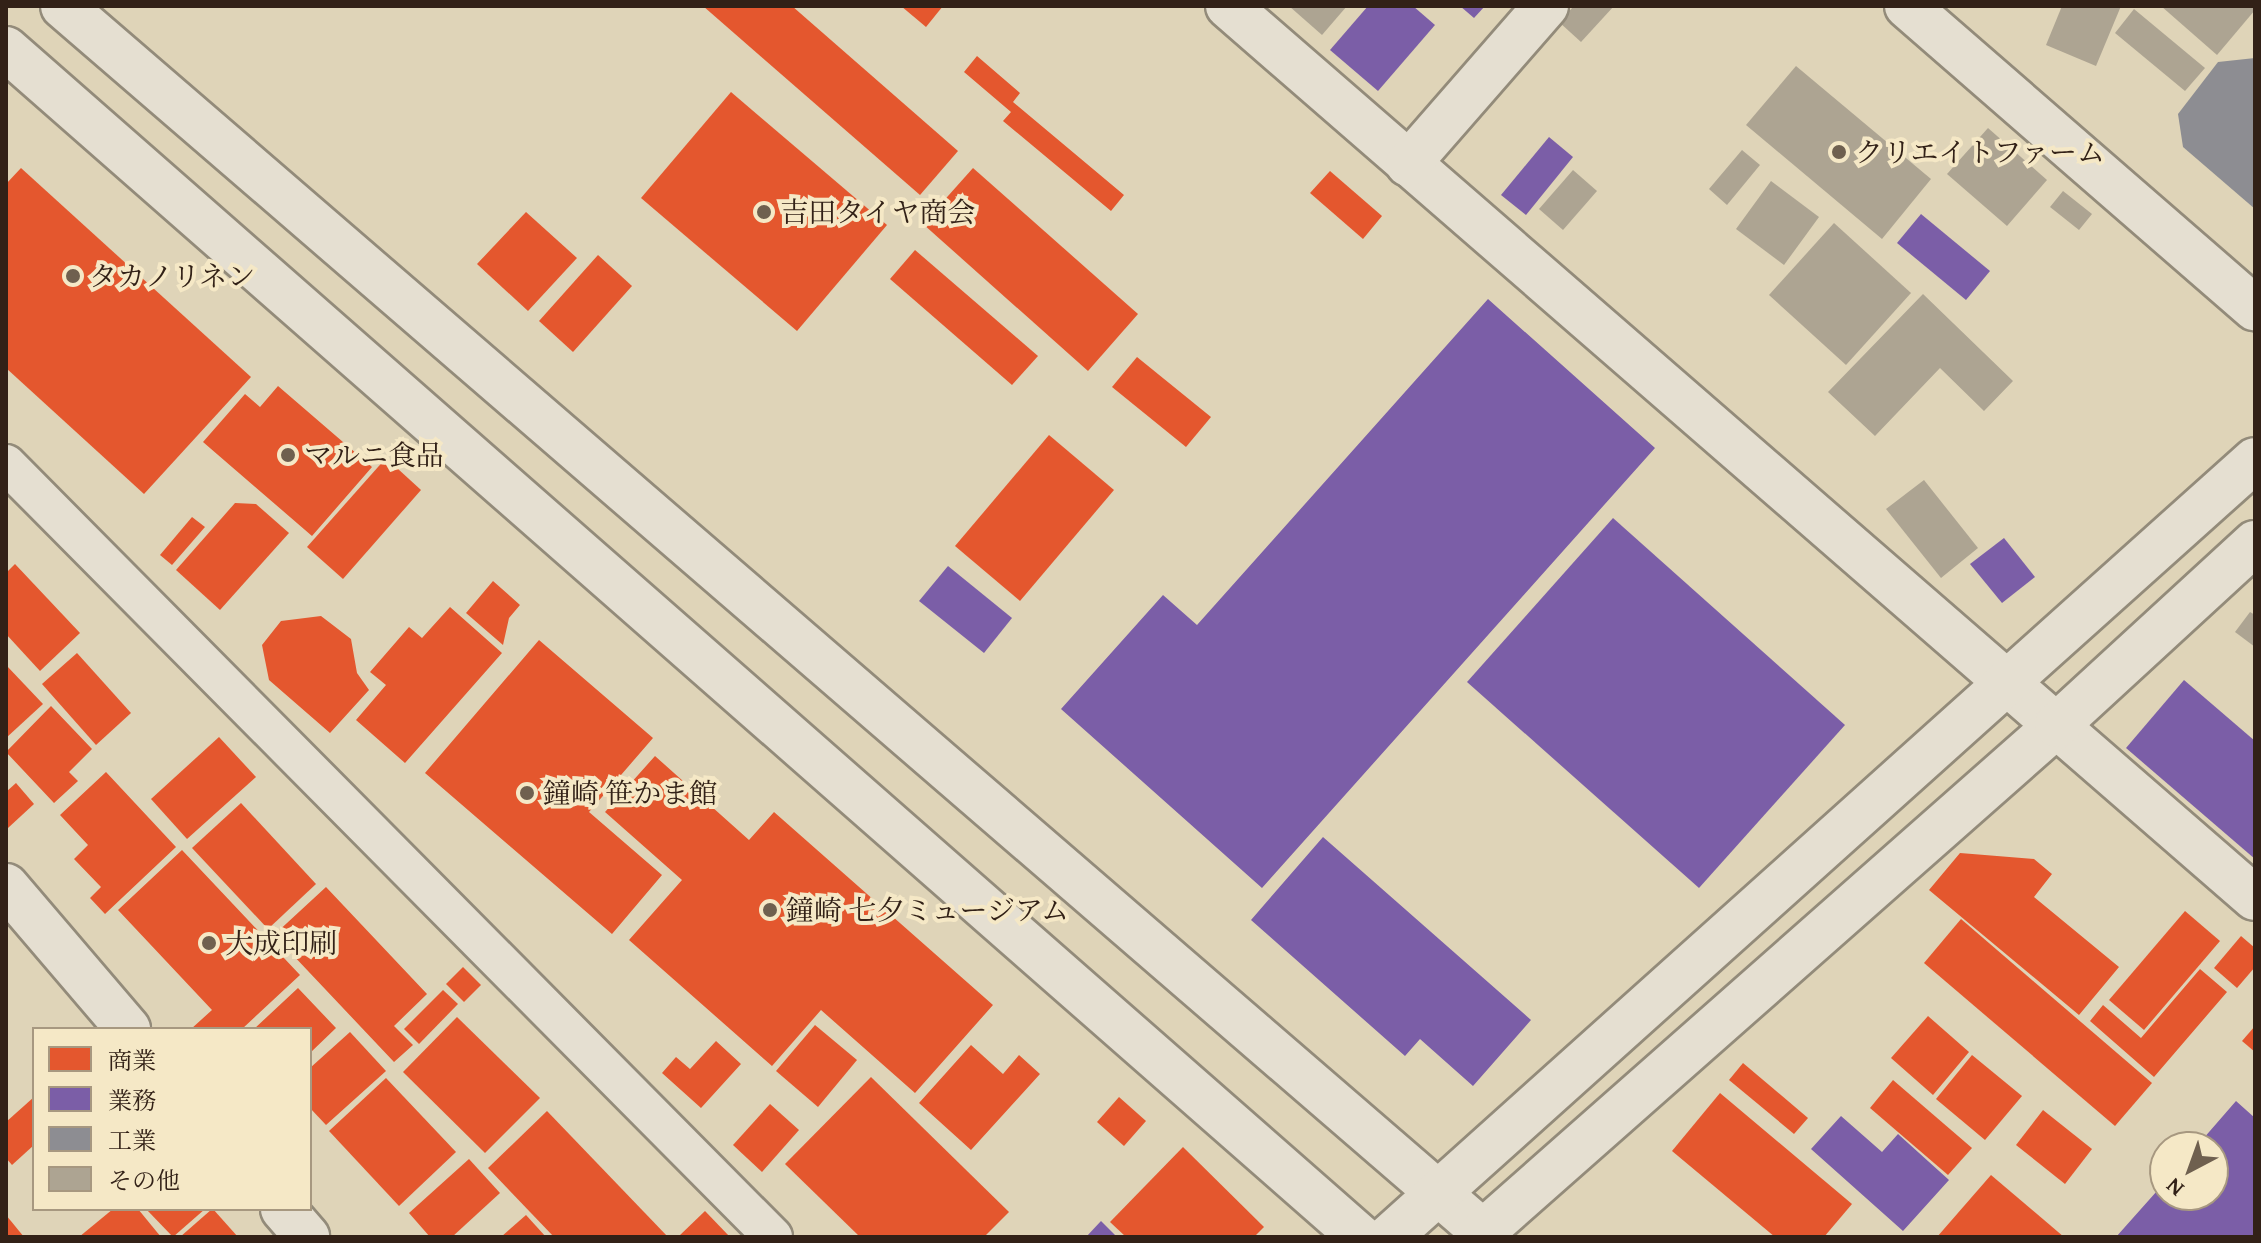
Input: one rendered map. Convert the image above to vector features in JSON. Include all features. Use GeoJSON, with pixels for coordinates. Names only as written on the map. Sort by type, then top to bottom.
{"type":"FeatureCollection","features":[{"type":"Feature","properties":{"kind":"street"},"geometry":{"type":"LineString","coordinates":[[1228,6],[2255,898]]}},
{"type":"Feature","properties":{"kind":"street"},"geometry":{"type":"LineString","coordinates":[[1408,164],[1546,6]]}},
{"type":"Feature","properties":{"kind":"street"},"geometry":{"type":"LineString","coordinates":[[1907,6],[2255,309]]}},
{"type":"Feature","properties":{"kind":"street"},"geometry":{"type":"LineString","coordinates":[[1360,1237],[12,65],[68,8],[1483,1235],[2057,725],[2255,543]]}},
{"type":"Feature","properties":{"kind":"street"},"geometry":{"type":"LineString","coordinates":[[1389,1237],[2255,460]]}},
{"type":"Feature","properties":{"kind":"street"},"geometry":{"type":"LineString","coordinates":[[6,464],[773,1237]]}},
{"type":"Feature","properties":{"kind":"street"},"geometry":{"type":"LineString","coordinates":[[6,886],[126,1027]]}},
{"type":"Feature","properties":{"kind":"street"},"geometry":{"type":"LineString","coordinates":[[285,1211],[307,1237]]}},
{"type":"Feature","properties":{"kind":"building: 商業"},"geometry":{"type":"Polygon","coordinates":[[[703,6],[792,6],[958,151],[920,195],[703,6]]]}},
{"type":"Feature","properties":{"kind":"building: 商業"},"geometry":{"type":"Polygon","coordinates":[[[901,6],[943,6],[926,27],[901,6]]]}},
{"type":"Feature","properties":{"kind":"building: 商業"},"geometry":{"type":"Polygon","coordinates":[[[977,56],[1020,93],[1013,102],[1124,195],[1111,211],[1003,121],[1011,112],[964,72],[977,56]]]}},
{"type":"Feature","properties":{"kind":"building: 商業","name":"吉田タイヤ商会"},"geometry":{"type":"Polygon","coordinates":[[[731,92],[887,225],[797,331],[641,198],[731,92]]]}},
{"type":"Feature","properties":{"kind":"building: 商業","name":"タカノリネン"},"geometry":{"type":"Polygon","coordinates":[[[21,168],[251,377],[144,494],[6,368],[6,184],[21,168]]]}},
{"type":"Feature","properties":{"kind":"building: 商業"},"geometry":{"type":"Polygon","coordinates":[[[973,168],[1138,314],[1088,371],[923,224],[973,168]]]}},
{"type":"Feature","properties":{"kind":"building: 商業"},"geometry":{"type":"Polygon","coordinates":[[[1330,171],[1382,216],[1363,239],[1310,193],[1330,171]]]}},
{"type":"Feature","properties":{"kind":"building: 商業"},"geometry":{"type":"Polygon","coordinates":[[[526,212],[577,258],[528,311],[477,264],[526,212]]]}},
{"type":"Feature","properties":{"kind":"building: 商業"},"geometry":{"type":"Polygon","coordinates":[[[915,250],[1038,356],[1012,385],[890,279],[915,250]]]}},
{"type":"Feature","properties":{"kind":"building: 商業"},"geometry":{"type":"Polygon","coordinates":[[[598,255],[632,286],[573,352],[539,321],[598,255]]]}},
{"type":"Feature","properties":{"kind":"building: 商業"},"geometry":{"type":"Polygon","coordinates":[[[1137,357],[1211,417],[1186,447],[1112,387],[1137,357]]]}},
{"type":"Feature","properties":{"kind":"building: 商業","name":"マルニ食品"},"geometry":{"type":"Polygon","coordinates":[[[278,386],[372,467],[312,536],[203,442],[245,394],[260,407],[278,386]]]}},
{"type":"Feature","properties":{"kind":"building: 商業"},"geometry":{"type":"Polygon","coordinates":[[[1049,435],[1114,490],[1020,601],[955,546],[1049,435]]]}},
{"type":"Feature","properties":{"kind":"building: 商業"},"geometry":{"type":"Polygon","coordinates":[[[386,458],[421,490],[343,579],[307,547],[386,458]]]}},
{"type":"Feature","properties":{"kind":"building: 商業"},"geometry":{"type":"Polygon","coordinates":[[[235,503],[256,504],[289,533],[220,610],[176,570],[235,503]]]}},
{"type":"Feature","properties":{"kind":"building: 商業"},"geometry":{"type":"Polygon","coordinates":[[[192,517],[205,527],[172,565],[160,555],[192,517]]]}},
{"type":"Feature","properties":{"kind":"building: 商業"},"geometry":{"type":"Polygon","coordinates":[[[15,564],[80,633],[40,671],[6,634],[6,573],[15,564]]]}},
{"type":"Feature","properties":{"kind":"building: 商業"},"geometry":{"type":"Polygon","coordinates":[[[493,581],[520,605],[509,618],[503,645],[466,613],[493,581]]]}},
{"type":"Feature","properties":{"kind":"building: 商業"},"geometry":{"type":"Polygon","coordinates":[[[450,607],[502,653],[405,763],[356,720],[386,685],[370,672],[409,627],[422,638],[450,607]]]}},
{"type":"Feature","properties":{"kind":"building: 商業"},"geometry":{"type":"Polygon","coordinates":[[[321,616],[351,639],[357,673],[369,690],[330,733],[269,680],[262,645],[281,621],[321,616]]]}},
{"type":"Feature","properties":{"kind":"building: 商業","name":"鐘崎 笹かま館"},"geometry":{"type":"Polygon","coordinates":[[[539,640],[653,738],[589,812],[662,875],[612,934],[425,773],[539,640]]]}},
{"type":"Feature","properties":{"kind":"building: 商業"},"geometry":{"type":"Polygon","coordinates":[[[77,653],[131,713],[96,745],[42,684],[77,653]]]}},
{"type":"Feature","properties":{"kind":"building: 商業"},"geometry":{"type":"Polygon","coordinates":[[[6,665],[43,704],[6,738],[6,665]]]}},
{"type":"Feature","properties":{"kind":"building: 商業"},"geometry":{"type":"Polygon","coordinates":[[[51,706],[92,749],[69,772],[78,781],[54,803],[6,752],[51,706]]]}},
{"type":"Feature","properties":{"kind":"building: 商業"},"geometry":{"type":"Polygon","coordinates":[[[219,737],[256,777],[187,839],[151,799],[219,737]]]}},
{"type":"Feature","properties":{"kind":"building: 商業","name":"鐘崎 七夕ミュージアム"},"geometry":{"type":"Polygon","coordinates":[[[655,756],[749,840],[774,812],[993,1005],[915,1093],[821,1010],[772,1066],[629,940],[682,880],[605,812],[655,756]]]}},
{"type":"Feature","properties":{"kind":"building: 商業"},"geometry":{"type":"Polygon","coordinates":[[[106,772],[176,847],[105,914],[90,898],[101,887],[74,859],[88,845],[60,815],[106,772]]]}},
{"type":"Feature","properties":{"kind":"building: 商業"},"geometry":{"type":"Polygon","coordinates":[[[16,783],[34,804],[8,828],[6,792],[16,783]]]}},
{"type":"Feature","properties":{"kind":"building: 商業"},"geometry":{"type":"Polygon","coordinates":[[[241,803],[316,884],[268,929],[192,848],[241,803]]]}},
{"type":"Feature","properties":{"kind":"building: 商業","name":"大成印刷"},"geometry":{"type":"Polygon","coordinates":[[[182,850],[300,975],[244,1027],[193,1027],[212,1010],[118,910],[182,850]]]}},
{"type":"Feature","properties":{"kind":"building: 商業"},"geometry":{"type":"Polygon","coordinates":[[[1960,853],[2034,859],[2052,874],[2034,897],[2119,967],[2079,1015],[1929,890],[1960,853]]]}},
{"type":"Feature","properties":{"kind":"building: 商業"},"geometry":{"type":"Polygon","coordinates":[[[326,887],[427,994],[394,1026],[413,1045],[394,1062],[274,935],[326,887]]]}},
{"type":"Feature","properties":{"kind":"building: 商業"},"geometry":{"type":"Polygon","coordinates":[[[2185,911],[2220,941],[2144,1030],[2109,1000],[2185,911]]]}},
{"type":"Feature","properties":{"kind":"building: 商業"},"geometry":{"type":"Polygon","coordinates":[[[1961,919],[2152,1083],[2115,1126],[1924,963],[1961,919]]]}},
{"type":"Feature","properties":{"kind":"building: 商業"},"geometry":{"type":"Polygon","coordinates":[[[2241,936],[2255,948],[2255,967],[2237,988],[2214,968],[2241,936]]]}},
{"type":"Feature","properties":{"kind":"building: 商業"},"geometry":{"type":"Polygon","coordinates":[[[463,967],[481,985],[464,1002],[446,984],[463,967]]]}},
{"type":"Feature","properties":{"kind":"building: 商業"},"geometry":{"type":"Polygon","coordinates":[[[2200,969],[2227,992],[2154,1077],[2090,1021],[2103,1005],[2141,1038],[2200,969]]]}},
{"type":"Feature","properties":{"kind":"building: 商業"},"geometry":{"type":"Polygon","coordinates":[[[298,988],[336,1028],[312,1051],[312,1027],[256,1027],[298,988]]]}},
{"type":"Feature","properties":{"kind":"building: 商業"},"geometry":{"type":"Polygon","coordinates":[[[443,990],[458,1004],[419,1044],[404,1029],[443,990]]]}},
{"type":"Feature","properties":{"kind":"building: 商業"},"geometry":{"type":"Polygon","coordinates":[[[1928,1016],[1969,1052],[1933,1095],[1891,1058],[1928,1016]]]}},
{"type":"Feature","properties":{"kind":"building: 商業"},"geometry":{"type":"Polygon","coordinates":[[[457,1017],[540,1098],[485,1153],[403,1072],[457,1017]]]}},
{"type":"Feature","properties":{"kind":"building: 商業"},"geometry":{"type":"Polygon","coordinates":[[[815,1025],[857,1060],[818,1107],[776,1071],[815,1025]]]}},
{"type":"Feature","properties":{"kind":"building: 商業"},"geometry":{"type":"Polygon","coordinates":[[[2255,1026],[2255,1052],[2242,1041],[2255,1026]]]}},
{"type":"Feature","properties":{"kind":"building: 商業"},"geometry":{"type":"Polygon","coordinates":[[[350,1032],[386,1071],[326,1125],[312,1110],[312,1066],[350,1032]]]}},
{"type":"Feature","properties":{"kind":"building: 商業"},"geometry":{"type":"Polygon","coordinates":[[[716,1041],[741,1064],[701,1108],[662,1073],[676,1057],[690,1069],[716,1041]]]}},
{"type":"Feature","properties":{"kind":"building: 商業"},"geometry":{"type":"Polygon","coordinates":[[[971,1045],[1003,1074],[1019,1055],[1040,1074],[971,1150],[919,1103],[971,1045]]]}},
{"type":"Feature","properties":{"kind":"building: 商業"},"geometry":{"type":"Polygon","coordinates":[[[1972,1055],[2022,1096],[1985,1140],[1936,1099],[1972,1055]]]}},
{"type":"Feature","properties":{"kind":"building: 商業"},"geometry":{"type":"Polygon","coordinates":[[[1743,1063],[1808,1118],[1794,1134],[1729,1080],[1743,1063]]]}},
{"type":"Feature","properties":{"kind":"building: 商業"},"geometry":{"type":"Polygon","coordinates":[[[871,1077],[1009,1212],[984,1237],[860,1237],[785,1164],[871,1077]]]}},
{"type":"Feature","properties":{"kind":"building: 商業"},"geometry":{"type":"Polygon","coordinates":[[[386,1078],[456,1152],[399,1206],[329,1131],[386,1078]]]}},
{"type":"Feature","properties":{"kind":"building: 商業"},"geometry":{"type":"Polygon","coordinates":[[[1893,1080],[1972,1148],[1948,1175],[1870,1108],[1893,1080]]]}},
{"type":"Feature","properties":{"kind":"building: 商業"},"geometry":{"type":"Polygon","coordinates":[[[1720,1093],[1852,1204],[1824,1237],[1775,1237],[1672,1151],[1720,1093]]]}},
{"type":"Feature","properties":{"kind":"building: 商業"},"geometry":{"type":"Polygon","coordinates":[[[1119,1097],[1146,1121],[1124,1146],[1097,1122],[1119,1097]]]}},
{"type":"Feature","properties":{"kind":"building: 商業"},"geometry":{"type":"Polygon","coordinates":[[[32,1099],[32,1147],[12,1165],[6,1158],[6,1122],[32,1099]]]}},
{"type":"Feature","properties":{"kind":"building: 商業"},"geometry":{"type":"Polygon","coordinates":[[[770,1104],[799,1130],[762,1172],[733,1145],[770,1104]]]}},
{"type":"Feature","properties":{"kind":"building: 商業"},"geometry":{"type":"Polygon","coordinates":[[[2043,1110],[2092,1149],[2065,1184],[2016,1145],[2043,1110]]]}},
{"type":"Feature","properties":{"kind":"building: 商業"},"geometry":{"type":"Polygon","coordinates":[[[547,1111],[668,1237],[554,1237],[488,1168],[547,1111]]]}},
{"type":"Feature","properties":{"kind":"building: 商業"},"geometry":{"type":"Polygon","coordinates":[[[1183,1147],[1264,1227],[1254,1237],[1126,1237],[1110,1222],[1183,1147]]]}},
{"type":"Feature","properties":{"kind":"building: 商業"},"geometry":{"type":"Polygon","coordinates":[[[469,1159],[500,1193],[452,1237],[430,1237],[409,1213],[469,1159]]]}},
{"type":"Feature","properties":{"kind":"building: 商業"},"geometry":{"type":"Polygon","coordinates":[[[1991,1175],[2064,1237],[1937,1237],[1991,1175]]]}},
{"type":"Feature","properties":{"kind":"building: 商業"},"geometry":{"type":"Polygon","coordinates":[[[111,1211],[140,1211],[161,1237],[79,1237],[111,1211]]]}},
{"type":"Feature","properties":{"kind":"building: 商業"},"geometry":{"type":"Polygon","coordinates":[[[148,1211],[203,1211],[173,1237],[148,1211]]]}},
{"type":"Feature","properties":{"kind":"building: 商業"},"geometry":{"type":"Polygon","coordinates":[[[210,1211],[215,1211],[238,1237],[180,1237],[210,1211]]]}},
{"type":"Feature","properties":{"kind":"building: 商業"},"geometry":{"type":"Polygon","coordinates":[[[705,1211],[730,1237],[678,1237],[705,1211]]]}},
{"type":"Feature","properties":{"kind":"building: 商業"},"geometry":{"type":"Polygon","coordinates":[[[6,1215],[24,1237],[6,1237],[6,1215]]]}},
{"type":"Feature","properties":{"kind":"building: 商業"},"geometry":{"type":"Polygon","coordinates":[[[526,1215],[546,1237],[501,1237],[526,1215]]]}},
{"type":"Feature","properties":{"kind":"building: 業務"},"geometry":{"type":"Polygon","coordinates":[[[1368,6],[1413,6],[1435,25],[1378,91],[1330,50],[1368,6]]]}},
{"type":"Feature","properties":{"kind":"building: 業務"},"geometry":{"type":"Polygon","coordinates":[[[1460,6],[1485,6],[1474,18],[1460,6]]]}},
{"type":"Feature","properties":{"kind":"building: 業務"},"geometry":{"type":"Polygon","coordinates":[[[1549,137],[1573,157],[1526,215],[1501,195],[1549,137]]]}},
{"type":"Feature","properties":{"kind":"building: 業務"},"geometry":{"type":"Polygon","coordinates":[[[1921,214],[1990,271],[1966,300],[1897,243],[1921,214]]]}},
{"type":"Feature","properties":{"kind":"building: 業務"},"geometry":{"type":"Polygon","coordinates":[[[1488,299],[1655,448],[1262,888],[1061,709],[1163,595],[1197,625],[1488,299]]]}},
{"type":"Feature","properties":{"kind":"building: 業務"},"geometry":{"type":"Polygon","coordinates":[[[1613,518],[1845,725],[1699,888],[1467,682],[1613,518]]]}},
{"type":"Feature","properties":{"kind":"building: 業務"},"geometry":{"type":"Polygon","coordinates":[[[2004,538],[2035,577],[2002,603],[1970,564],[2004,538]]]}},
{"type":"Feature","properties":{"kind":"building: 業務"},"geometry":{"type":"Polygon","coordinates":[[[948,566],[1012,618],[984,653],[919,601],[948,566]]]}},
{"type":"Feature","properties":{"kind":"building: 業務"},"geometry":{"type":"Polygon","coordinates":[[[2184,680],[2255,741],[2255,859],[2126,748],[2184,680]]]}},
{"type":"Feature","properties":{"kind":"building: 業務"},"geometry":{"type":"Polygon","coordinates":[[[1323,837],[1531,1020],[1473,1086],[1420,1039],[1405,1056],[1251,920],[1323,837]]]}},
{"type":"Feature","properties":{"kind":"building: 業務"},"geometry":{"type":"Polygon","coordinates":[[[2236,1101],[2255,1118],[2255,1237],[2116,1237],[2149,1200],[2149,1211],[2229,1211],[2229,1131],[2210,1131],[2236,1101]]]}},
{"type":"Feature","properties":{"kind":"building: 業務"},"geometry":{"type":"Polygon","coordinates":[[[1841,1116],[1882,1152],[1898,1134],[1949,1180],[1903,1231],[1811,1149],[1841,1116]]]}},
{"type":"Feature","properties":{"kind":"building: 業務"},"geometry":{"type":"Polygon","coordinates":[[[1101,1221],[1117,1237],[1086,1237],[1101,1221]]]}},
{"type":"Feature","properties":{"kind":"building: 工業"},"geometry":{"type":"Polygon","coordinates":[[[2255,58],[2255,209],[2183,147],[2178,114],[2218,62],[2255,58]]]}},
{"type":"Feature","properties":{"kind":"building: その他"},"geometry":{"type":"Polygon","coordinates":[[[1289,6],[1347,6],[1322,35],[1289,6]]]}},
{"type":"Feature","properties":{"kind":"building: その他"},"geometry":{"type":"Polygon","coordinates":[[[1574,6],[1614,6],[1581,42],[1559,22],[1574,6]]]}},
{"type":"Feature","properties":{"kind":"building: その他"},"geometry":{"type":"Polygon","coordinates":[[[2062,6],[2121,6],[2096,66],[2046,45],[2062,6]]]}},
{"type":"Feature","properties":{"kind":"building: その他"},"geometry":{"type":"Polygon","coordinates":[[[2161,6],[2255,6],[2255,10],[2217,55],[2161,6]]]}},
{"type":"Feature","properties":{"kind":"building: その他"},"geometry":{"type":"Polygon","coordinates":[[[2134,9],[2205,68],[2185,91],[2115,33],[2134,9]]]}},
{"type":"Feature","properties":{"kind":"building: その他","name":"クリエイトファーム"},"geometry":{"type":"Polygon","coordinates":[[[1796,66],[1931,179],[1882,239],[1746,125],[1796,66]]]}},
{"type":"Feature","properties":{"kind":"building: その他"},"geometry":{"type":"Polygon","coordinates":[[[1988,128],[2047,180],[2007,226],[1947,174],[1988,128]]]}},
{"type":"Feature","properties":{"kind":"building: その他"},"geometry":{"type":"Polygon","coordinates":[[[1742,150],[1760,165],[1727,205],[1709,189],[1742,150]]]}},
{"type":"Feature","properties":{"kind":"building: その他"},"geometry":{"type":"Polygon","coordinates":[[[1573,170],[1597,191],[1563,230],[1539,209],[1573,170]]]}},
{"type":"Feature","properties":{"kind":"building: その他"},"geometry":{"type":"Polygon","coordinates":[[[1771,181],[1819,217],[1784,265],[1736,229],[1771,181]]]}},
{"type":"Feature","properties":{"kind":"building: その他"},"geometry":{"type":"Polygon","coordinates":[[[2063,191],[2092,214],[2079,230],[2050,207],[2063,191]]]}},
{"type":"Feature","properties":{"kind":"building: その他"},"geometry":{"type":"Polygon","coordinates":[[[1834,223],[1911,293],[1846,365],[1769,295],[1834,223]]]}},
{"type":"Feature","properties":{"kind":"building: その他"},"geometry":{"type":"Polygon","coordinates":[[[1923,294],[2013,381],[1984,411],[1940,368],[1875,436],[1828,392],[1923,294]]]}},
{"type":"Feature","properties":{"kind":"building: その他"},"geometry":{"type":"Polygon","coordinates":[[[1924,480],[1978,548],[1941,578],[1886,509],[1924,480]]]}},
{"type":"Feature","properties":{"kind":"building: その他"},"geometry":{"type":"Polygon","coordinates":[[[2250,612],[2255,615],[2255,647],[2235,632],[2250,612]]]}},
{"type":"Feature","properties":{"kind":"place","name":"クリエイトファーム"},"geometry":{"type":"Point","coordinates":[1839,152]}},
{"type":"Feature","properties":{"kind":"place","name":"吉田タイヤ商会"},"geometry":{"type":"Point","coordinates":[764,212]}},
{"type":"Feature","properties":{"kind":"place","name":"タカノリネン"},"geometry":{"type":"Point","coordinates":[73,276]}},
{"type":"Feature","properties":{"kind":"place","name":"マルニ食品"},"geometry":{"type":"Point","coordinates":[288,455]}},
{"type":"Feature","properties":{"kind":"place","name":"鐘崎 笹かま館"},"geometry":{"type":"Point","coordinates":[527,793]}},
{"type":"Feature","properties":{"kind":"place","name":"鐘崎 七夕ミュージアム"},"geometry":{"type":"Point","coordinates":[770,910]}},
{"type":"Feature","properties":{"kind":"place","name":"大成印刷"},"geometry":{"type":"Point","coordinates":[209,943]}}]}
